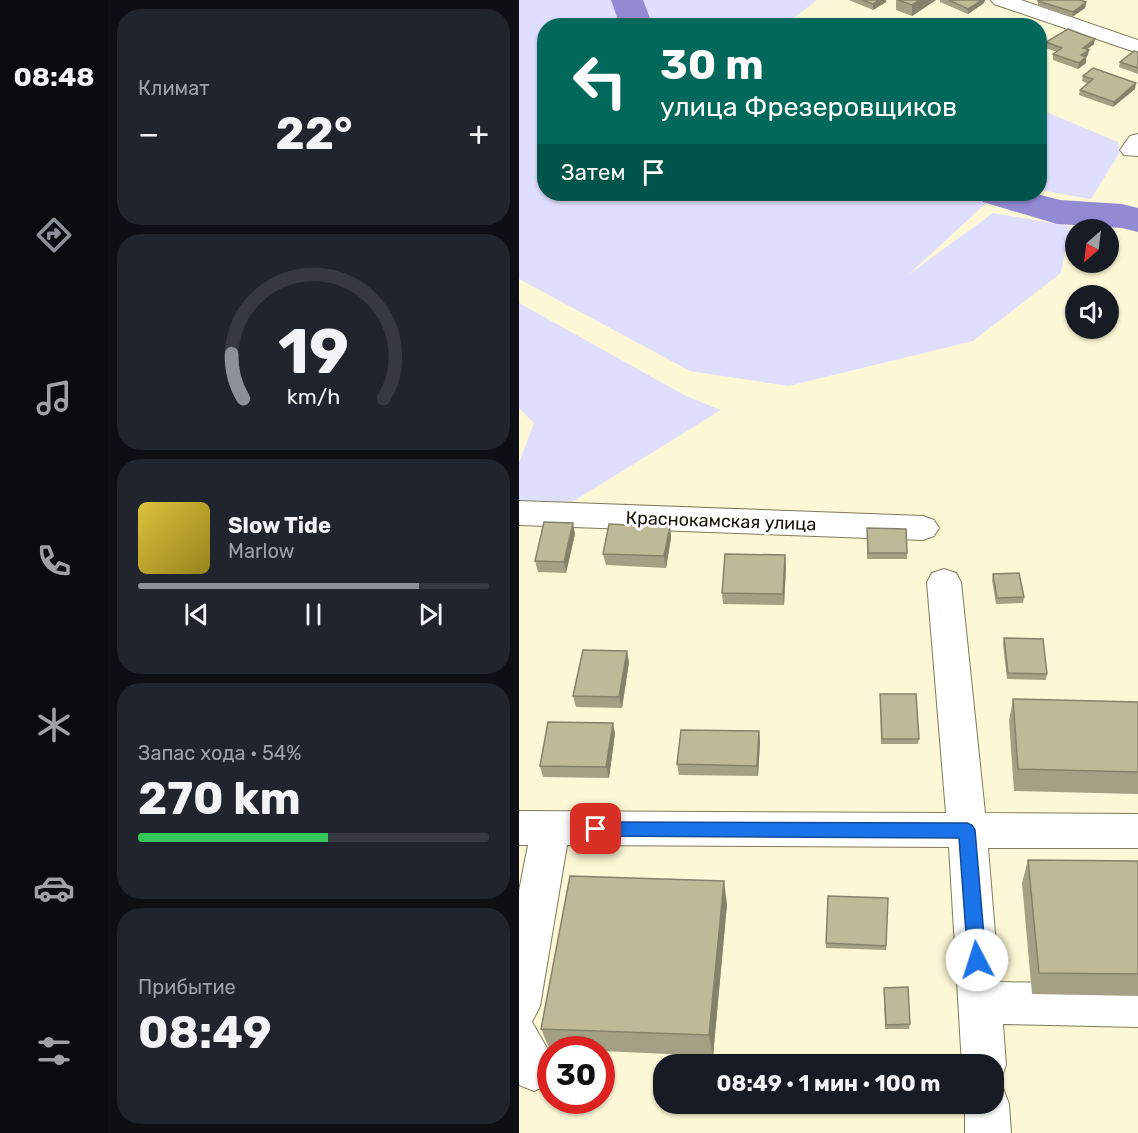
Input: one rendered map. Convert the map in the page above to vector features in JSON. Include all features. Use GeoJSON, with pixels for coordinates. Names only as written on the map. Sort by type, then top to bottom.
{"type":"FeatureCollection","features":[{"type":"Feature","properties":{"kind":"street"},"geometry":{"type":"LineString","coordinates":[[1001,0],[1138,47]]}},
{"type":"Feature","properties":{"kind":"street","name":"Краснокамская улица"},"geometry":{"type":"LineString","coordinates":[[519,513],[923,528]]}},
{"type":"Feature","properties":{"kind":"street"},"geometry":{"type":"LineString","coordinates":[[944,582],[967,830],[983,1054]]}},
{"type":"Feature","properties":{"kind":"street"},"geometry":{"type":"LineString","coordinates":[[519,1006],[535,828],[1138,831]]}},
{"type":"Feature","properties":{"kind":"street"},"geometry":{"type":"LineString","coordinates":[[981,1003],[1138,1006]]}},
{"type":"Feature","properties":{"kind":"street"},"geometry":{"type":"LineString","coordinates":[[987,1114],[988,1133]]}},
{"type":"Feature","properties":{"kind":"shaded area"},"geometry":{"type":"Polygon","coordinates":[[[519,0],[817,0],[794,18],[537,18],[537,201],[988,201],[908,275],[993,213],[1065,225],[1065,252],[1061,273],[973,341],[788,386],[690,371],[519,279],[519,0]]]}},
{"type":"Feature","properties":{"kind":"shaded area"},"geometry":{"type":"Polygon","coordinates":[[[1047,112],[1118,142],[1120,152],[1091,199],[1047,191],[1047,112]]]}},
{"type":"Feature","properties":{"kind":"shaded area"},"geometry":{"type":"Polygon","coordinates":[[[519,303],[686,396],[721,410],[551,515],[519,513],[519,463],[534,423],[519,408],[519,303]]]}},
{"type":"Feature","properties":{"kind":"building"},"geometry":{"type":"Polygon","coordinates":[[[862,0],[879,0],[873,4],[862,0]]]}},
{"type":"Feature","properties":{"kind":"building"},"geometry":{"type":"Polygon","coordinates":[[[898,0],[920,0],[912,5],[898,0]]]}},
{"type":"Feature","properties":{"kind":"building"},"geometry":{"type":"Polygon","coordinates":[[[949,0],[982,0],[968,9],[949,0]]]}},
{"type":"Feature","properties":{"kind":"building"},"geometry":{"type":"Polygon","coordinates":[[[1039,0],[1080,0],[1086,2],[1073,12],[1039,0]]]}},
{"type":"Feature","properties":{"kind":"building"},"geometry":{"type":"Polygon","coordinates":[[[1068,29],[1095,39],[1083,48],[1089,50],[1081,55],[1086,57],[1079,63],[1053,54],[1062,48],[1047,41],[1068,29]]]}},
{"type":"Feature","properties":{"kind":"building"},"geometry":{"type":"Polygon","coordinates":[[[1134,51],[1138,52],[1138,68],[1120,62],[1134,51]]]}},
{"type":"Feature","properties":{"kind":"building"},"geometry":{"type":"Polygon","coordinates":[[[1093,68],[1136,83],[1114,102],[1080,90],[1093,79],[1083,76],[1093,68]]]}},
{"type":"Feature","properties":{"kind":"building"},"geometry":{"type":"Polygon","coordinates":[[[544,522],[573,523],[564,562],[535,561],[544,522]]]}},
{"type":"Feature","properties":{"kind":"building"},"geometry":{"type":"Polygon","coordinates":[[[609,524],[670,527],[664,556],[603,554],[609,524]]]}},
{"type":"Feature","properties":{"kind":"building"},"geometry":{"type":"Polygon","coordinates":[[[867,528],[906,529],[907,553],[868,553],[867,528]]]}},
{"type":"Feature","properties":{"kind":"building"},"geometry":{"type":"Polygon","coordinates":[[[725,554],[785,555],[783,594],[722,593],[725,554]]]}},
{"type":"Feature","properties":{"kind":"building"},"geometry":{"type":"Polygon","coordinates":[[[1019,573],[1024,597],[997,598],[993,574],[1019,573]]]}},
{"type":"Feature","properties":{"kind":"building"},"geometry":{"type":"Polygon","coordinates":[[[1004,638],[1043,639],[1047,674],[1008,673],[1004,638]]]}},
{"type":"Feature","properties":{"kind":"building"},"geometry":{"type":"Polygon","coordinates":[[[583,650],[627,651],[619,697],[573,696],[583,650]]]}},
{"type":"Feature","properties":{"kind":"building"},"geometry":{"type":"Polygon","coordinates":[[[880,694],[916,694],[919,739],[882,739],[880,694]]]}},
{"type":"Feature","properties":{"kind":"building"},"geometry":{"type":"Polygon","coordinates":[[[1013,699],[1138,702],[1138,772],[1018,769],[1013,699]]]}},
{"type":"Feature","properties":{"kind":"building"},"geometry":{"type":"Polygon","coordinates":[[[548,722],[613,723],[606,767],[540,766],[548,722]]]}},
{"type":"Feature","properties":{"kind":"building"},"geometry":{"type":"Polygon","coordinates":[[[681,730],[759,731],[757,766],[677,764],[681,730]]]}},
{"type":"Feature","properties":{"kind":"building"},"geometry":{"type":"Polygon","coordinates":[[[1028,860],[1138,861],[1138,974],[1039,973],[1028,860]]]}},
{"type":"Feature","properties":{"kind":"building"},"geometry":{"type":"Polygon","coordinates":[[[570,876],[724,881],[709,1035],[541,1029],[570,876]]]}},
{"type":"Feature","properties":{"kind":"building"},"geometry":{"type":"Polygon","coordinates":[[[828,896],[888,898],[886,946],[826,943],[828,896]]]}},
{"type":"Feature","properties":{"kind":"building"},"geometry":{"type":"Polygon","coordinates":[[[908,987],[910,1024],[886,1025],[884,988],[908,987]]]}},
{"type":"Feature","properties":{"kind":"waterway"},"geometry":{"type":"LineString","coordinates":[[627,0],[634,18]]}},
{"type":"Feature","properties":{"kind":"waterway"},"geometry":{"type":"LineString","coordinates":[[1020,201],[1057,212],[1122,216],[1138,220]]}},
{"type":"Feature","properties":{"kind":"route"},"geometry":{"type":"LineString","coordinates":[[596,829],[967,830],[977,960]]}}]}
